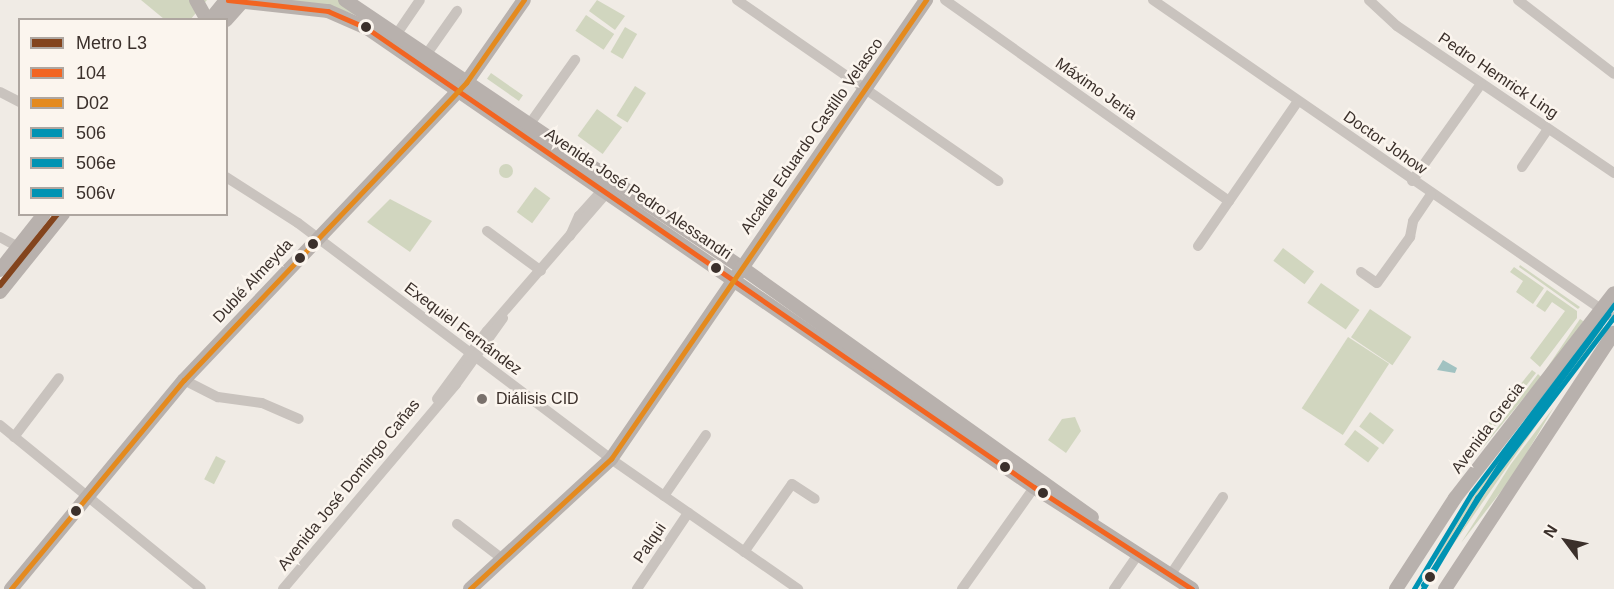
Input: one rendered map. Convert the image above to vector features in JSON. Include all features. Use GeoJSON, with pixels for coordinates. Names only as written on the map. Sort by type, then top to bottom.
{"type":"FeatureCollection","features":[{"type":"Feature","properties":{"kind":"main road"},"geometry":{"type":"LineString","coordinates":[[196,0],[208,18]]}},
{"type":"Feature","properties":{"kind":"main road"},"geometry":{"type":"LineString","coordinates":[[211,18],[227,0]]}},
{"type":"Feature","properties":{"kind":"main road","name":"Avenida José Pedro Alessandri"},"geometry":{"type":"LineString","coordinates":[[227,0],[305,4],[358,23],[529,125],[608,188]]}},
{"type":"Feature","properties":{"kind":"main road","name":"Avenida José Pedro Alessandri"},"geometry":{"type":"LineString","coordinates":[[345,0],[426,55],[462,87],[608,188],[737,273],[1192,589]]}},
{"type":"Feature","properties":{"kind":"main road","name":"Dublé Almeyda"},"geometry":{"type":"LineString","coordinates":[[11,589],[184,380],[316,237],[462,87],[524,0]]}},
{"type":"Feature","properties":{"kind":"main road","name":"Alcalde Eduardo Castillo Velasco"},"geometry":{"type":"LineString","coordinates":[[470,589],[500,556],[611,459],[926,0]]}},
{"type":"Feature","properties":{"kind":"main road"},"geometry":{"type":"LineString","coordinates":[[228,18],[243,1]]}},
{"type":"Feature","properties":{"kind":"main road"},"geometry":{"type":"LineString","coordinates":[[0,270],[42,216]]}},
{"type":"Feature","properties":{"kind":"main road"},"geometry":{"type":"LineString","coordinates":[[0,292],[61,216]]}},
{"type":"Feature","properties":{"kind":"main road","name":"Avenida Grecia"},"geometry":{"type":"LineString","coordinates":[[1396,589],[1455,498],[1614,293]]}},
{"type":"Feature","properties":{"kind":"main road"},"geometry":{"type":"LineString","coordinates":[[1445,589],[1614,333]]}},
{"type":"Feature","properties":{"kind":"street"},"geometry":{"type":"LineString","coordinates":[[396,35],[420,0]]}},
{"type":"Feature","properties":{"kind":"street"},"geometry":{"type":"LineString","coordinates":[[737,0],[998,181]]}},
{"type":"Feature","properties":{"kind":"street","name":"Máximo Jeria"},"geometry":{"type":"LineString","coordinates":[[945,0],[1229,201]]}},
{"type":"Feature","properties":{"kind":"street","name":"Doctor Johow"},"geometry":{"type":"LineString","coordinates":[[1153,0],[1167,4],[1298,101],[1614,318]]}},
{"type":"Feature","properties":{"kind":"street","name":"Pedro Hemrick Ling"},"geometry":{"type":"LineString","coordinates":[[1369,0],[1390,21],[1614,173]]}},
{"type":"Feature","properties":{"kind":"street"},"geometry":{"type":"LineString","coordinates":[[1518,0],[1614,74]]}},
{"type":"Feature","properties":{"kind":"street"},"geometry":{"type":"LineString","coordinates":[[426,55],[457,11]]}},
{"type":"Feature","properties":{"kind":"street"},"geometry":{"type":"LineString","coordinates":[[529,125],[575,60]]}},
{"type":"Feature","properties":{"kind":"street"},"geometry":{"type":"LineString","coordinates":[[1412,181],[1481,84]]}},
{"type":"Feature","properties":{"kind":"street"},"geometry":{"type":"LineString","coordinates":[[0,92],[18,101]]}},
{"type":"Feature","properties":{"kind":"street"},"geometry":{"type":"LineString","coordinates":[[1198,246],[1298,101]]}},
{"type":"Feature","properties":{"kind":"street"},"geometry":{"type":"LineString","coordinates":[[1522,167],[1548,129]]}},
{"type":"Feature","properties":{"kind":"street","name":"Exequiel Fernández"},"geometry":{"type":"LineString","coordinates":[[228,178],[316,237],[611,459],[798,589]]}},
{"type":"Feature","properties":{"kind":"street","name":"Avenida José Domingo Cañas"},"geometry":{"type":"LineString","coordinates":[[283,589],[608,188]]}},
{"type":"Feature","properties":{"kind":"street"},"geometry":{"type":"LineString","coordinates":[[1361,272],[1377,283],[1410,237],[1413,221],[1431,194]]}},
{"type":"Feature","properties":{"kind":"street"},"geometry":{"type":"LineString","coordinates":[[487,231],[541,271]]}},
{"type":"Feature","properties":{"kind":"street"},"geometry":{"type":"LineString","coordinates":[[0,237],[18,247]]}},
{"type":"Feature","properties":{"kind":"street"},"geometry":{"type":"LineString","coordinates":[[14,437],[59,378]]}},
{"type":"Feature","properties":{"kind":"street"},"geometry":{"type":"LineString","coordinates":[[184,380],[218,397],[262,403],[299,419]]}},
{"type":"Feature","properties":{"kind":"street"},"geometry":{"type":"LineString","coordinates":[[0,425],[201,589]]}},
{"type":"Feature","properties":{"kind":"street"},"geometry":{"type":"LineString","coordinates":[[664,496],[706,435]]}},
{"type":"Feature","properties":{"kind":"street"},"geometry":{"type":"LineString","coordinates":[[962,589],[1038,482]]}},
{"type":"Feature","properties":{"kind":"street"},"geometry":{"type":"LineString","coordinates":[[744,552],[792,484],[815,499]]}},
{"type":"Feature","properties":{"kind":"street"},"geometry":{"type":"LineString","coordinates":[[1171,574],[1223,497]]}},
{"type":"Feature","properties":{"kind":"street","name":"Palqui"},"geometry":{"type":"LineString","coordinates":[[637,589],[688,513]]}},
{"type":"Feature","properties":{"kind":"street"},"geometry":{"type":"LineString","coordinates":[[457,524],[500,556]]}},
{"type":"Feature","properties":{"kind":"street"},"geometry":{"type":"LineString","coordinates":[[1114,589],[1139,553]]}},
{"type":"Feature","properties":{"kind":"green space"},"geometry":{"type":"Polygon","coordinates":[[[141,0],[207,0],[192,18],[163,18],[141,0]]]}},
{"type":"Feature","properties":{"kind":"green space"},"geometry":{"type":"Polygon","coordinates":[[[278,0],[338,0],[364,18],[333,7],[278,0]]]}},
{"type":"Feature","properties":{"kind":"green space"},"geometry":{"type":"Polygon","coordinates":[[[597,0],[625,16],[615,30],[589,11],[597,0]]]}},
{"type":"Feature","properties":{"kind":"green space"},"geometry":{"type":"Polygon","coordinates":[[[586,15],[614,34],[604,50],[575,31],[586,15]]]}},
{"type":"Feature","properties":{"kind":"green space"},"geometry":{"type":"Polygon","coordinates":[[[625,27],[637,34],[623,59],[610,52],[625,27]]]}},
{"type":"Feature","properties":{"kind":"green space"},"geometry":{"type":"Polygon","coordinates":[[[491,73],[523,95],[519,101],[487,79],[491,73]]]}},
{"type":"Feature","properties":{"kind":"green space"},"geometry":{"type":"Polygon","coordinates":[[[635,86],[646,93],[627,123],[616,116],[635,86]]]}},
{"type":"Feature","properties":{"kind":"green space"},"geometry":{"type":"Polygon","coordinates":[[[597,109],[622,127],[603,154],[578,136],[597,109]]]}},
{"type":"Feature","properties":{"kind":"green space"},"geometry":{"type":"Polygon","coordinates":[[[506,164],[511,166],[513,171],[511,176],[506,178],[501,176],[499,171],[501,166],[506,164]]]}},
{"type":"Feature","properties":{"kind":"green space"},"geometry":{"type":"Polygon","coordinates":[[[535,187],[550,198],[532,223],[517,212],[535,187]]]}},
{"type":"Feature","properties":{"kind":"green space"},"geometry":{"type":"Polygon","coordinates":[[[390,199],[432,221],[410,252],[367,222],[390,199]]]}},
{"type":"Feature","properties":{"kind":"green space"},"geometry":{"type":"Polygon","coordinates":[[[1283,248],[1314,271],[1305,284],[1273,261],[1283,248]]]}},
{"type":"Feature","properties":{"kind":"green space"},"geometry":{"type":"Polygon","coordinates":[[[1520,265],[1580,307],[1578,309],[1519,267],[1520,265]]]}},
{"type":"Feature","properties":{"kind":"green space"},"geometry":{"type":"Polygon","coordinates":[[[1514,267],[1544,288],[1533,304],[1516,292],[1523,281],[1510,272],[1514,267]]]}},
{"type":"Feature","properties":{"kind":"green space"},"geometry":{"type":"Polygon","coordinates":[[[1321,283],[1360,310],[1346,330],[1307,303],[1321,283]]]}},
{"type":"Feature","properties":{"kind":"green space"},"geometry":{"type":"Polygon","coordinates":[[[1547,290],[1577,311],[1577,318],[1540,367],[1530,358],[1565,311],[1552,302],[1545,312],[1536,306],[1547,290]]]}},
{"type":"Feature","properties":{"kind":"green space"},"geometry":{"type":"Polygon","coordinates":[[[1370,309],[1411,337],[1392,365],[1351,337],[1370,309]]]}},
{"type":"Feature","properties":{"kind":"green space"},"geometry":{"type":"Polygon","coordinates":[[[1580,319],[1583,321],[1548,373],[1545,371],[1580,319]]]}},
{"type":"Feature","properties":{"kind":"green space"},"geometry":{"type":"Polygon","coordinates":[[[1601,326],[1604,328],[1439,565],[1436,558],[1473,496],[1601,326]]]}},
{"type":"Feature","properties":{"kind":"green space"},"geometry":{"type":"Polygon","coordinates":[[[1348,337],[1389,364],[1343,435],[1302,408],[1348,337]]]}},
{"type":"Feature","properties":{"kind":"green space"},"geometry":{"type":"Polygon","coordinates":[[[1532,370],[1536,373],[1472,456],[1489,423],[1532,370]]]}},
{"type":"Feature","properties":{"kind":"green space"},"geometry":{"type":"Polygon","coordinates":[[[1538,374],[1541,377],[1475,457],[1538,374]]]}},
{"type":"Feature","properties":{"kind":"green space"},"geometry":{"type":"Polygon","coordinates":[[[1554,407],[1513,476],[1461,543],[1511,464],[1554,407]]]}},
{"type":"Feature","properties":{"kind":"green space"},"geometry":{"type":"Polygon","coordinates":[[[1370,412],[1394,430],[1383,444],[1359,426],[1370,412]]]}},
{"type":"Feature","properties":{"kind":"green space"},"geometry":{"type":"Polygon","coordinates":[[[1075,417],[1081,431],[1066,453],[1048,440],[1062,419],[1075,417]]]}},
{"type":"Feature","properties":{"kind":"green space"},"geometry":{"type":"Polygon","coordinates":[[[1355,430],[1379,448],[1368,462],[1344,444],[1355,430]]]}},
{"type":"Feature","properties":{"kind":"green space"},"geometry":{"type":"Polygon","coordinates":[[[216,456],[226,461],[214,484],[204,479],[216,456]]]}},
{"type":"Feature","properties":{"kind":"water"},"geometry":{"type":"Polygon","coordinates":[[[1443,360],[1457,368],[1455,373],[1437,370],[1443,360]]]}},
{"type":"Feature","properties":{"kind":"metro line","name":"L3"},"geometry":{"type":"LineString","coordinates":[[0,285],[55,216]]}},
{"type":"Feature","properties":{"kind":"transit line","name":"104"},"geometry":{"type":"LineString","coordinates":[[228,0],[328,11],[367,28],[1034,487],[1192,589]]}},
{"type":"Feature","properties":{"kind":"transit line","name":"D02"},"geometry":{"type":"LineString","coordinates":[[11,589],[184,380],[466,83],[524,0]]}},
{"type":"Feature","properties":{"kind":"transit line","name":"D02"},"geometry":{"type":"LineString","coordinates":[[470,589],[611,459],[926,0]]}},
{"type":"Feature","properties":{"kind":"transit line","name":"506"},"geometry":{"type":"LineString","coordinates":[[1414,589],[1471,494],[1614,305]]}},
{"type":"Feature","properties":{"kind":"transit line","name":"506v"},"geometry":{"type":"LineString","coordinates":[[1423,585],[1505,456],[1608,315]]}},
{"type":"Feature","properties":{"kind":"transit line","name":"506e"},"geometry":{"type":"LineString","coordinates":[[1423,589],[1477,498],[1614,317]]}},
{"type":"Feature","properties":{"kind":"place","name":"Diálisis CID"},"geometry":{"type":"Point","coordinates":[482,399]}}]}
